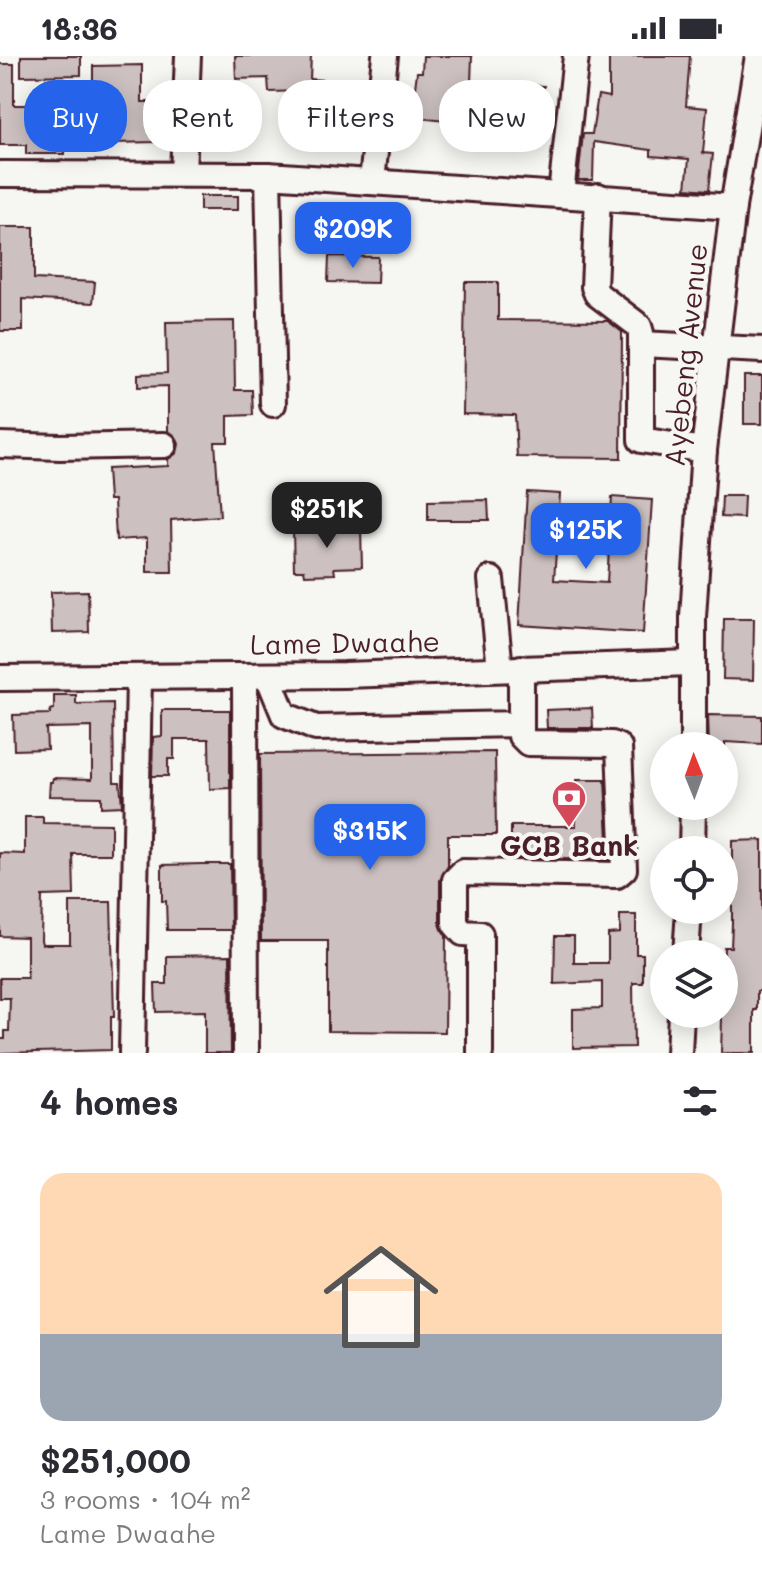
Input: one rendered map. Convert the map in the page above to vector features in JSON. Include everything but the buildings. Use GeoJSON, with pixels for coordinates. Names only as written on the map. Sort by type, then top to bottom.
{"type":"FeatureCollection","features":[{"type":"Feature","properties":{"kind":"street"},"geometry":{"type":"LineString","coordinates":[[183,173],[188,56]]}},
{"type":"Feature","properties":{"kind":"street"},"geometry":{"type":"LineString","coordinates":[[372,181],[385,56]]}},
{"type":"Feature","properties":{"kind":"street"},"geometry":{"type":"LineString","coordinates":[[561,194],[576,56]]}},
{"type":"Feature","properties":{"kind":"street","name":"Ayebeng Avenue"},"geometry":{"type":"LineString","coordinates":[[693,732],[691,663],[704,450],[733,207],[753,148],[758,56]]}},
{"type":"Feature","properties":{"kind":"street"},"geometry":{"type":"LineString","coordinates":[[0,174],[268,175],[733,207]]}},
{"type":"Feature","properties":{"kind":"street"},"geometry":{"type":"LineString","coordinates":[[268,175],[273,404]]}},
{"type":"Feature","properties":{"kind":"street"},"geometry":{"type":"LineString","coordinates":[[598,196],[594,287],[597,294],[634,320],[641,333],[641,440],[704,450]]}},
{"type":"Feature","properties":{"kind":"street"},"geometry":{"type":"LineString","coordinates":[[641,344],[762,350]]}},
{"type":"Feature","properties":{"kind":"street"},"geometry":{"type":"LineString","coordinates":[[0,445],[164,445]]}},
{"type":"Feature","properties":{"kind":"street"},"geometry":{"type":"LineString","coordinates":[[480,1053],[480,934],[463,933],[455,924],[455,880],[463,872],[617,875],[624,869],[619,747],[612,744],[528,743],[521,736],[491,579]]}},
{"type":"Feature","properties":{"kind":"street","name":"Lame Dwaahe"},"geometry":{"type":"LineString","coordinates":[[0,678],[256,676],[691,663]]}},
{"type":"Feature","properties":{"kind":"street"},"geometry":{"type":"LineString","coordinates":[[256,676],[284,715],[316,728],[521,724]]}},
{"type":"Feature","properties":{"kind":"street"},"geometry":{"type":"LineString","coordinates":[[246,1053],[256,676]]}},
{"type":"Feature","properties":{"kind":"street"},"geometry":{"type":"LineString","coordinates":[[132,1053],[139,677]]}},
{"type":"Feature","properties":{"kind":"street"},"geometry":{"type":"LineString","coordinates":[[679,1053],[680,1028]]}},
{"type":"Feature","properties":{"kind":"place","name":"GCB Bank"},"geometry":{"type":"Point","coordinates":[569,829]}}]}
